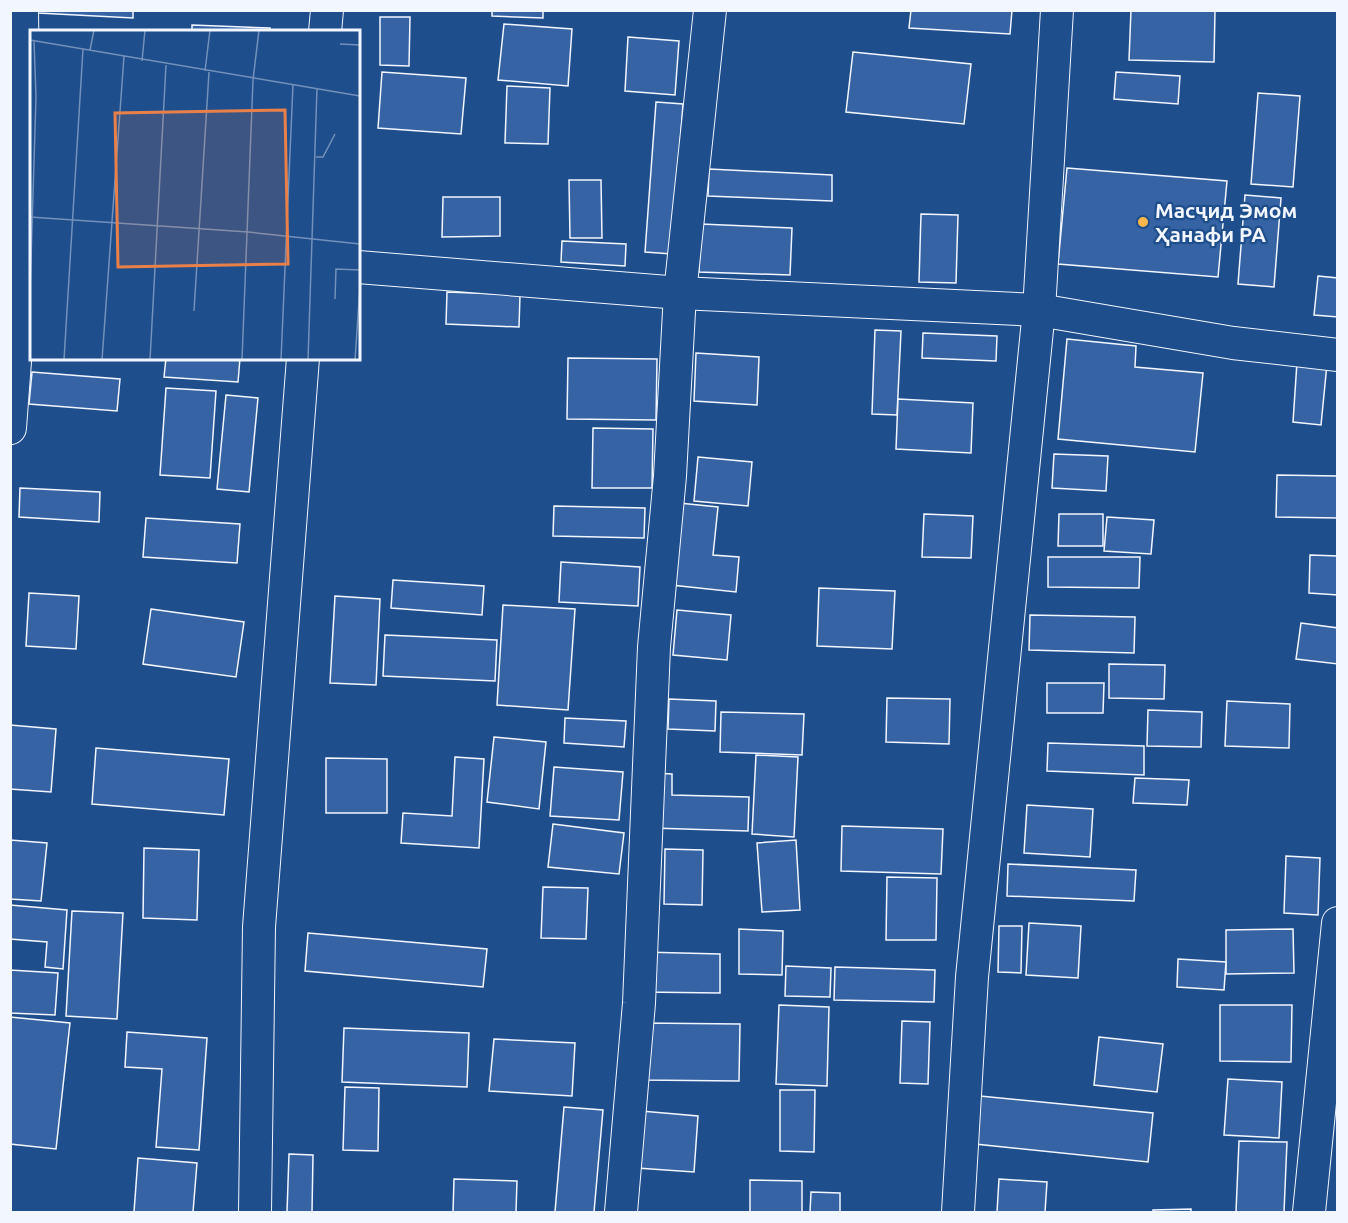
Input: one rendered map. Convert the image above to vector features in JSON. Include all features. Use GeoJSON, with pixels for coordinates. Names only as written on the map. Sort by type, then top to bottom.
{"type":"FeatureCollection","features":[{"type":"Feature","properties":{"kind":"street"},"geometry":{"type":"LineString","coordinates":[[10,428],[22,229],[22,10]]}},
{"type":"Feature","properties":{"kind":"street"},"geometry":{"type":"LineString","coordinates":[[325,30],[327,10]]}},
{"type":"Feature","properties":{"kind":"street"},"geometry":{"type":"LineString","coordinates":[[621,1212],[639,1003],[654,647],[670,476],[680,293],[710,10]]}},
{"type":"Feature","properties":{"kind":"street"},"geometry":{"type":"LineString","coordinates":[[958,1212],[973,965],[1039,310],[1057,10]]}},
{"type":"Feature","properties":{"kind":"street"},"geometry":{"type":"LineString","coordinates":[[360,267],[680,293],[1039,310],[1233,343],[1338,355]]}},
{"type":"Feature","properties":{"kind":"street"},"geometry":{"type":"LineString","coordinates":[[255,1212],[258,927],[303,360]]}},
{"type":"Feature","properties":{"kind":"street"},"geometry":{"type":"LineString","coordinates":[[1309,1212],[1338,923]]}},
{"type":"Feature","properties":{"kind":"building"},"geometry":{"type":"Polygon","coordinates":[[[38,10],[133,10],[133,18],[38,13],[38,10]]]}},
{"type":"Feature","properties":{"kind":"building"},"geometry":{"type":"Polygon","coordinates":[[[492,10],[543,10],[543,18],[492,16],[492,10]]]}},
{"type":"Feature","properties":{"kind":"building"},"geometry":{"type":"Polygon","coordinates":[[[911,10],[1012,10],[1010,34],[909,28],[911,10]]]}},
{"type":"Feature","properties":{"kind":"building"},"geometry":{"type":"Polygon","coordinates":[[[1131,10],[1215,10],[1214,62],[1129,60],[1131,10]]]}},
{"type":"Feature","properties":{"kind":"building"},"geometry":{"type":"Polygon","coordinates":[[[380,17],[410,17],[409,66],[380,65],[380,17]]]}},
{"type":"Feature","properties":{"kind":"building"},"geometry":{"type":"Polygon","coordinates":[[[504,24],[572,29],[568,86],[498,80],[504,24]]]}},
{"type":"Feature","properties":{"kind":"building"},"geometry":{"type":"Polygon","coordinates":[[[192,25],[270,28],[270,30],[192,30],[192,25]]]}},
{"type":"Feature","properties":{"kind":"building"},"geometry":{"type":"Polygon","coordinates":[[[628,37],[679,41],[675,95],[625,91],[628,37]]]}},
{"type":"Feature","properties":{"kind":"building"},"geometry":{"type":"Polygon","coordinates":[[[853,52],[971,64],[964,124],[846,112],[853,52]]]}},
{"type":"Feature","properties":{"kind":"building"},"geometry":{"type":"Polygon","coordinates":[[[382,72],[466,78],[461,134],[378,128],[382,72]]]}},
{"type":"Feature","properties":{"kind":"building"},"geometry":{"type":"Polygon","coordinates":[[[1116,72],[1180,76],[1178,104],[1114,99],[1116,72]]]}},
{"type":"Feature","properties":{"kind":"building"},"geometry":{"type":"Polygon","coordinates":[[[507,86],[550,88],[548,144],[505,143],[507,86]]]}},
{"type":"Feature","properties":{"kind":"building"},"geometry":{"type":"Polygon","coordinates":[[[1258,93],[1300,96],[1293,187],[1251,184],[1258,93]]]}},
{"type":"Feature","properties":{"kind":"building"},"geometry":{"type":"Polygon","coordinates":[[[656,102],[683,104],[672,254],[645,252],[656,102]]]}},
{"type":"Feature","properties":{"kind":"building","name":"Масҷид Эмом Ҳанафи РА"},"geometry":{"type":"Polygon","coordinates":[[[1067,168],[1227,181],[1218,277],[1058,264],[1067,168]]]}},
{"type":"Feature","properties":{"kind":"building"},"geometry":{"type":"Polygon","coordinates":[[[709,169],[832,175],[832,201],[708,196],[709,169]]]}},
{"type":"Feature","properties":{"kind":"building"},"geometry":{"type":"Polygon","coordinates":[[[569,180],[601,180],[602,238],[570,238],[569,180]]]}},
{"type":"Feature","properties":{"kind":"building"},"geometry":{"type":"Polygon","coordinates":[[[1245,195],[1281,198],[1274,287],[1238,284],[1245,195]]]}},
{"type":"Feature","properties":{"kind":"building"},"geometry":{"type":"Polygon","coordinates":[[[443,197],[500,197],[500,236],[442,237],[443,197]]]}},
{"type":"Feature","properties":{"kind":"building"},"geometry":{"type":"Polygon","coordinates":[[[921,214],[958,215],[956,283],[919,282],[921,214]]]}},
{"type":"Feature","properties":{"kind":"building"},"geometry":{"type":"Polygon","coordinates":[[[701,224],[792,228],[790,275],[699,272],[701,224]]]}},
{"type":"Feature","properties":{"kind":"building"},"geometry":{"type":"Polygon","coordinates":[[[562,241],[626,244],[625,266],[561,262],[562,241]]]}},
{"type":"Feature","properties":{"kind":"building"},"geometry":{"type":"Polygon","coordinates":[[[1318,276],[1338,278],[1338,317],[1314,315],[1318,276]]]}},
{"type":"Feature","properties":{"kind":"building"},"geometry":{"type":"Polygon","coordinates":[[[447,292],[520,295],[519,327],[446,324],[447,292]]]}},
{"type":"Feature","properties":{"kind":"building"},"geometry":{"type":"Polygon","coordinates":[[[875,330],[901,331],[897,415],[872,414],[875,330]]]}},
{"type":"Feature","properties":{"kind":"building"},"geometry":{"type":"Polygon","coordinates":[[[923,333],[997,336],[996,361],[922,358],[923,333]]]}},
{"type":"Feature","properties":{"kind":"building"},"geometry":{"type":"Polygon","coordinates":[[[1067,339],[1136,346],[1135,367],[1203,373],[1195,452],[1058,439],[1067,339]]]}},
{"type":"Feature","properties":{"kind":"building"},"geometry":{"type":"Polygon","coordinates":[[[696,353],[759,357],[757,405],[694,401],[696,353]]]}},
{"type":"Feature","properties":{"kind":"building"},"geometry":{"type":"Polygon","coordinates":[[[568,358],[657,359],[656,420],[567,419],[568,358]]]}},
{"type":"Feature","properties":{"kind":"building"},"geometry":{"type":"Polygon","coordinates":[[[166,360],[240,360],[238,382],[164,377],[166,360]]]}},
{"type":"Feature","properties":{"kind":"building"},"geometry":{"type":"Polygon","coordinates":[[[1297,362],[1327,364],[1321,425],[1293,422],[1297,362]]]}},
{"type":"Feature","properties":{"kind":"building"},"geometry":{"type":"Polygon","coordinates":[[[32,372],[120,379],[117,411],[29,404],[32,372]]]}},
{"type":"Feature","properties":{"kind":"building"},"geometry":{"type":"Polygon","coordinates":[[[166,388],[216,391],[210,478],[160,475],[166,388]]]}},
{"type":"Feature","properties":{"kind":"building"},"geometry":{"type":"Polygon","coordinates":[[[226,395],[258,398],[249,492],[217,489],[226,395]]]}},
{"type":"Feature","properties":{"kind":"building"},"geometry":{"type":"Polygon","coordinates":[[[898,399],[973,403],[971,453],[896,449],[898,399]]]}},
{"type":"Feature","properties":{"kind":"building"},"geometry":{"type":"Polygon","coordinates":[[[593,428],[653,429],[652,488],[592,488],[593,428]]]}},
{"type":"Feature","properties":{"kind":"building"},"geometry":{"type":"Polygon","coordinates":[[[1054,454],[1108,456],[1106,491],[1052,488],[1054,454]]]}},
{"type":"Feature","properties":{"kind":"building"},"geometry":{"type":"Polygon","coordinates":[[[698,457],[752,462],[748,506],[694,501],[698,457]]]}},
{"type":"Feature","properties":{"kind":"building"},"geometry":{"type":"Polygon","coordinates":[[[1277,475],[1338,476],[1338,518],[1276,517],[1277,475]]]}},
{"type":"Feature","properties":{"kind":"building"},"geometry":{"type":"Polygon","coordinates":[[[20,488],[100,492],[99,522],[19,517],[20,488]]]}},
{"type":"Feature","properties":{"kind":"building"},"geometry":{"type":"Polygon","coordinates":[[[679,503],[718,507],[713,555],[739,557],[736,592],[671,585],[679,503]]]}},
{"type":"Feature","properties":{"kind":"building"},"geometry":{"type":"Polygon","coordinates":[[[554,506],[645,508],[644,538],[553,536],[554,506]]]}},
{"type":"Feature","properties":{"kind":"building"},"geometry":{"type":"Polygon","coordinates":[[[924,514],[973,516],[971,558],[922,557],[924,514]]]}},
{"type":"Feature","properties":{"kind":"building"},"geometry":{"type":"Polygon","coordinates":[[[1059,514],[1103,514],[1103,546],[1058,546],[1059,514]]]}},
{"type":"Feature","properties":{"kind":"building"},"geometry":{"type":"Polygon","coordinates":[[[1107,517],[1154,520],[1151,554],[1104,551],[1107,517]]]}},
{"type":"Feature","properties":{"kind":"building"},"geometry":{"type":"Polygon","coordinates":[[[146,518],[240,524],[237,563],[143,557],[146,518]]]}},
{"type":"Feature","properties":{"kind":"building"},"geometry":{"type":"Polygon","coordinates":[[[1310,555],[1338,556],[1338,595],[1309,593],[1310,555]]]}},
{"type":"Feature","properties":{"kind":"building"},"geometry":{"type":"Polygon","coordinates":[[[1048,557],[1140,557],[1139,588],[1048,587],[1048,557]]]}},
{"type":"Feature","properties":{"kind":"building"},"geometry":{"type":"Polygon","coordinates":[[[561,562],[640,567],[638,606],[559,602],[561,562]]]}},
{"type":"Feature","properties":{"kind":"building"},"geometry":{"type":"Polygon","coordinates":[[[393,580],[484,586],[482,615],[391,608],[393,580]]]}},
{"type":"Feature","properties":{"kind":"building"},"geometry":{"type":"Polygon","coordinates":[[[819,588],[895,591],[892,649],[817,646],[819,588]]]}},
{"type":"Feature","properties":{"kind":"building"},"geometry":{"type":"Polygon","coordinates":[[[29,593],[79,596],[76,649],[26,646],[29,593]]]}},
{"type":"Feature","properties":{"kind":"building"},"geometry":{"type":"Polygon","coordinates":[[[335,596],[380,599],[376,685],[330,683],[335,596]]]}},
{"type":"Feature","properties":{"kind":"building"},"geometry":{"type":"Polygon","coordinates":[[[503,605],[575,609],[568,710],[497,705],[503,605]]]}},
{"type":"Feature","properties":{"kind":"building"},"geometry":{"type":"Polygon","coordinates":[[[151,609],[244,622],[236,677],[143,664],[151,609]]]}},
{"type":"Feature","properties":{"kind":"building"},"geometry":{"type":"Polygon","coordinates":[[[677,610],[731,615],[727,660],[673,655],[677,610]]]}},
{"type":"Feature","properties":{"kind":"building"},"geometry":{"type":"Polygon","coordinates":[[[1030,615],[1135,617],[1134,653],[1029,650],[1030,615]]]}},
{"type":"Feature","properties":{"kind":"building"},"geometry":{"type":"Polygon","coordinates":[[[1301,623],[1338,628],[1338,664],[1296,659],[1301,623]]]}},
{"type":"Feature","properties":{"kind":"building"},"geometry":{"type":"Polygon","coordinates":[[[385,635],[497,640],[495,681],[383,676],[385,635]]]}},
{"type":"Feature","properties":{"kind":"building"},"geometry":{"type":"Polygon","coordinates":[[[1109,664],[1165,665],[1164,699],[1109,698],[1109,664]]]}},
{"type":"Feature","properties":{"kind":"building"},"geometry":{"type":"Polygon","coordinates":[[[1047,683],[1104,683],[1103,713],[1047,713],[1047,683]]]}},
{"type":"Feature","properties":{"kind":"building"},"geometry":{"type":"Polygon","coordinates":[[[887,698],[950,699],[949,744],[886,742],[887,698]]]}},
{"type":"Feature","properties":{"kind":"building"},"geometry":{"type":"Polygon","coordinates":[[[669,699],[716,701],[715,731],[668,729],[669,699]]]}},
{"type":"Feature","properties":{"kind":"building"},"geometry":{"type":"Polygon","coordinates":[[[1227,701],[1290,704],[1289,748],[1225,746],[1227,701]]]}},
{"type":"Feature","properties":{"kind":"building"},"geometry":{"type":"Polygon","coordinates":[[[1148,710],[1202,712],[1201,747],[1147,746],[1148,710]]]}},
{"type":"Feature","properties":{"kind":"building"},"geometry":{"type":"Polygon","coordinates":[[[721,712],[804,714],[802,755],[720,752],[721,712]]]}},
{"type":"Feature","properties":{"kind":"building"},"geometry":{"type":"Polygon","coordinates":[[[565,718],[626,721],[624,747],[564,743],[565,718]]]}},
{"type":"Feature","properties":{"kind":"building"},"geometry":{"type":"Polygon","coordinates":[[[10,725],[56,729],[51,792],[10,789],[10,725]]]}},
{"type":"Feature","properties":{"kind":"building"},"geometry":{"type":"Polygon","coordinates":[[[494,737],[546,742],[539,809],[487,802],[494,737]]]}},
{"type":"Feature","properties":{"kind":"building"},"geometry":{"type":"Polygon","coordinates":[[[1048,743],[1144,746],[1144,775],[1047,771],[1048,743]]]}},
{"type":"Feature","properties":{"kind":"building"},"geometry":{"type":"Polygon","coordinates":[[[96,748],[229,759],[224,815],[92,804],[96,748]]]}},
{"type":"Feature","properties":{"kind":"building"},"geometry":{"type":"Polygon","coordinates":[[[756,755],[798,757],[794,837],[752,834],[756,755]]]}},
{"type":"Feature","properties":{"kind":"building"},"geometry":{"type":"Polygon","coordinates":[[[455,757],[484,759],[479,848],[401,843],[403,813],[452,816],[455,757]]]}},
{"type":"Feature","properties":{"kind":"building"},"geometry":{"type":"Polygon","coordinates":[[[326,758],[387,759],[387,813],[326,813],[326,758]]]}},
{"type":"Feature","properties":{"kind":"building"},"geometry":{"type":"Polygon","coordinates":[[[554,767],[623,772],[619,820],[550,816],[554,767]]]}},
{"type":"Feature","properties":{"kind":"building"},"geometry":{"type":"Polygon","coordinates":[[[654,773],[672,774],[672,795],[749,797],[748,831],[652,828],[654,773]]]}},
{"type":"Feature","properties":{"kind":"building"},"geometry":{"type":"Polygon","coordinates":[[[1135,778],[1189,780],[1187,805],[1133,803],[1135,778]]]}},
{"type":"Feature","properties":{"kind":"building"},"geometry":{"type":"Polygon","coordinates":[[[1027,805],[1093,809],[1090,857],[1024,853],[1027,805]]]}},
{"type":"Feature","properties":{"kind":"building"},"geometry":{"type":"Polygon","coordinates":[[[553,824],[624,833],[619,874],[548,867],[553,824]]]}},
{"type":"Feature","properties":{"kind":"building"},"geometry":{"type":"Polygon","coordinates":[[[842,826],[943,829],[941,874],[841,871],[842,826]]]}},
{"type":"Feature","properties":{"kind":"building"},"geometry":{"type":"Polygon","coordinates":[[[10,840],[47,843],[41,901],[10,899],[10,840]]]}},
{"type":"Feature","properties":{"kind":"building"},"geometry":{"type":"Polygon","coordinates":[[[796,840],[800,910],[762,912],[757,843],[796,840]]]}},
{"type":"Feature","properties":{"kind":"building"},"geometry":{"type":"Polygon","coordinates":[[[144,848],[199,850],[197,920],[143,918],[144,848]]]}},
{"type":"Feature","properties":{"kind":"building"},"geometry":{"type":"Polygon","coordinates":[[[665,849],[703,850],[702,905],[664,904],[665,849]]]}},
{"type":"Feature","properties":{"kind":"building"},"geometry":{"type":"Polygon","coordinates":[[[1286,856],[1320,858],[1318,915],[1284,913],[1286,856]]]}},
{"type":"Feature","properties":{"kind":"building"},"geometry":{"type":"Polygon","coordinates":[[[1008,864],[1136,870],[1134,901],[1007,896],[1008,864]]]}},
{"type":"Feature","properties":{"kind":"building"},"geometry":{"type":"Polygon","coordinates":[[[887,877],[937,878],[936,940],[886,940],[887,877]]]}},
{"type":"Feature","properties":{"kind":"building"},"geometry":{"type":"Polygon","coordinates":[[[543,887],[588,888],[586,939],[541,938],[543,887]]]}},
{"type":"Feature","properties":{"kind":"building"},"geometry":{"type":"Polygon","coordinates":[[[10,905],[67,910],[63,969],[45,967],[47,942],[10,939],[10,905]]]}},
{"type":"Feature","properties":{"kind":"building"},"geometry":{"type":"Polygon","coordinates":[[[72,911],[123,913],[117,1019],[66,1016],[72,911]]]}},
{"type":"Feature","properties":{"kind":"building"},"geometry":{"type":"Polygon","coordinates":[[[1029,923],[1081,926],[1078,978],[1026,975],[1029,923]]]}},
{"type":"Feature","properties":{"kind":"building"},"geometry":{"type":"Polygon","coordinates":[[[999,926],[1022,926],[1021,973],[998,972],[999,926]]]}},
{"type":"Feature","properties":{"kind":"building"},"geometry":{"type":"Polygon","coordinates":[[[739,929],[783,931],[782,975],[739,974],[739,929]]]}},
{"type":"Feature","properties":{"kind":"building"},"geometry":{"type":"Polygon","coordinates":[[[1293,929],[1294,973],[1226,974],[1226,930],[1293,929]]]}},
{"type":"Feature","properties":{"kind":"building"},"geometry":{"type":"Polygon","coordinates":[[[308,933],[487,949],[483,987],[305,971],[308,933]]]}},
{"type":"Feature","properties":{"kind":"building"},"geometry":{"type":"Polygon","coordinates":[[[643,952],[720,954],[720,993],[642,992],[643,952]]]}},
{"type":"Feature","properties":{"kind":"building"},"geometry":{"type":"Polygon","coordinates":[[[1178,959],[1226,962],[1224,990],[1177,987],[1178,959]]]}},
{"type":"Feature","properties":{"kind":"building"},"geometry":{"type":"Polygon","coordinates":[[[786,966],[831,968],[830,997],[785,996],[786,966]]]}},
{"type":"Feature","properties":{"kind":"building"},"geometry":{"type":"Polygon","coordinates":[[[835,967],[935,970],[934,1002],[834,1000],[835,967]]]}},
{"type":"Feature","properties":{"kind":"building"},"geometry":{"type":"Polygon","coordinates":[[[10,970],[58,973],[55,1015],[10,1013],[10,970]]]}},
{"type":"Feature","properties":{"kind":"building"},"geometry":{"type":"Polygon","coordinates":[[[779,1005],[829,1007],[827,1086],[776,1084],[779,1005]]]}},
{"type":"Feature","properties":{"kind":"building"},"geometry":{"type":"Polygon","coordinates":[[[1220,1005],[1292,1005],[1291,1062],[1220,1061],[1220,1005]]]}},
{"type":"Feature","properties":{"kind":"building"},"geometry":{"type":"Polygon","coordinates":[[[10,1017],[70,1023],[56,1149],[10,1144],[10,1017]]]}},
{"type":"Feature","properties":{"kind":"building"},"geometry":{"type":"Polygon","coordinates":[[[902,1021],[930,1022],[928,1084],[900,1083],[902,1021]]]}},
{"type":"Feature","properties":{"kind":"building"},"geometry":{"type":"Polygon","coordinates":[[[642,1023],[740,1024],[739,1081],[641,1080],[642,1023]]]}},
{"type":"Feature","properties":{"kind":"building"},"geometry":{"type":"Polygon","coordinates":[[[344,1028],[469,1033],[467,1087],[342,1082],[344,1028]]]}},
{"type":"Feature","properties":{"kind":"building"},"geometry":{"type":"Polygon","coordinates":[[[127,1032],[207,1038],[199,1150],[156,1147],[162,1069],[125,1067],[127,1032]]]}},
{"type":"Feature","properties":{"kind":"building"},"geometry":{"type":"Polygon","coordinates":[[[1099,1037],[1163,1044],[1157,1092],[1094,1085],[1099,1037]]]}},
{"type":"Feature","properties":{"kind":"building"},"geometry":{"type":"Polygon","coordinates":[[[494,1039],[575,1043],[572,1096],[489,1091],[494,1039]]]}},
{"type":"Feature","properties":{"kind":"building"},"geometry":{"type":"Polygon","coordinates":[[[1228,1079],[1282,1082],[1279,1138],[1224,1135],[1228,1079]]]}},
{"type":"Feature","properties":{"kind":"building"},"geometry":{"type":"Polygon","coordinates":[[[345,1087],[379,1088],[378,1151],[343,1150],[345,1087]]]}},
{"type":"Feature","properties":{"kind":"building"},"geometry":{"type":"Polygon","coordinates":[[[780,1090],[815,1090],[814,1152],[780,1151],[780,1090]]]}},
{"type":"Feature","properties":{"kind":"building"},"geometry":{"type":"Polygon","coordinates":[[[980,1096],[1153,1113],[1148,1162],[975,1144],[980,1096]]]}},
{"type":"Feature","properties":{"kind":"building"},"geometry":{"type":"Polygon","coordinates":[[[564,1107],[603,1110],[594,1212],[555,1212],[564,1107]]]}},
{"type":"Feature","properties":{"kind":"building"},"geometry":{"type":"Polygon","coordinates":[[[641,1111],[698,1116],[694,1172],[637,1168],[641,1111]]]}},
{"type":"Feature","properties":{"kind":"building"},"geometry":{"type":"Polygon","coordinates":[[[1239,1141],[1287,1142],[1284,1212],[1236,1212],[1239,1141]]]}},
{"type":"Feature","properties":{"kind":"building"},"geometry":{"type":"Polygon","coordinates":[[[289,1154],[313,1155],[312,1212],[287,1212],[289,1154]]]}},
{"type":"Feature","properties":{"kind":"building"},"geometry":{"type":"Polygon","coordinates":[[[138,1158],[197,1163],[193,1212],[134,1212],[138,1158]]]}},
{"type":"Feature","properties":{"kind":"building"},"geometry":{"type":"Polygon","coordinates":[[[454,1179],[517,1181],[516,1212],[453,1212],[454,1179]]]}},
{"type":"Feature","properties":{"kind":"building"},"geometry":{"type":"Polygon","coordinates":[[[999,1179],[1047,1182],[1045,1212],[997,1212],[999,1179]]]}},
{"type":"Feature","properties":{"kind":"building"},"geometry":{"type":"Polygon","coordinates":[[[750,1180],[802,1181],[802,1212],[750,1212],[750,1180]]]}},
{"type":"Feature","properties":{"kind":"building"},"geometry":{"type":"Polygon","coordinates":[[[811,1192],[840,1193],[840,1212],[810,1212],[811,1192]]]}},
{"type":"Feature","properties":{"kind":"building"},"geometry":{"type":"Polygon","coordinates":[[[1191,1209],[1191,1212],[1153,1212],[1153,1210],[1191,1209]]]}},
{"type":"Feature","properties":{"kind":"place","name":"Масҷид Эмом Ҳанафи РА"},"geometry":{"type":"Point","coordinates":[1143,222]}}]}
